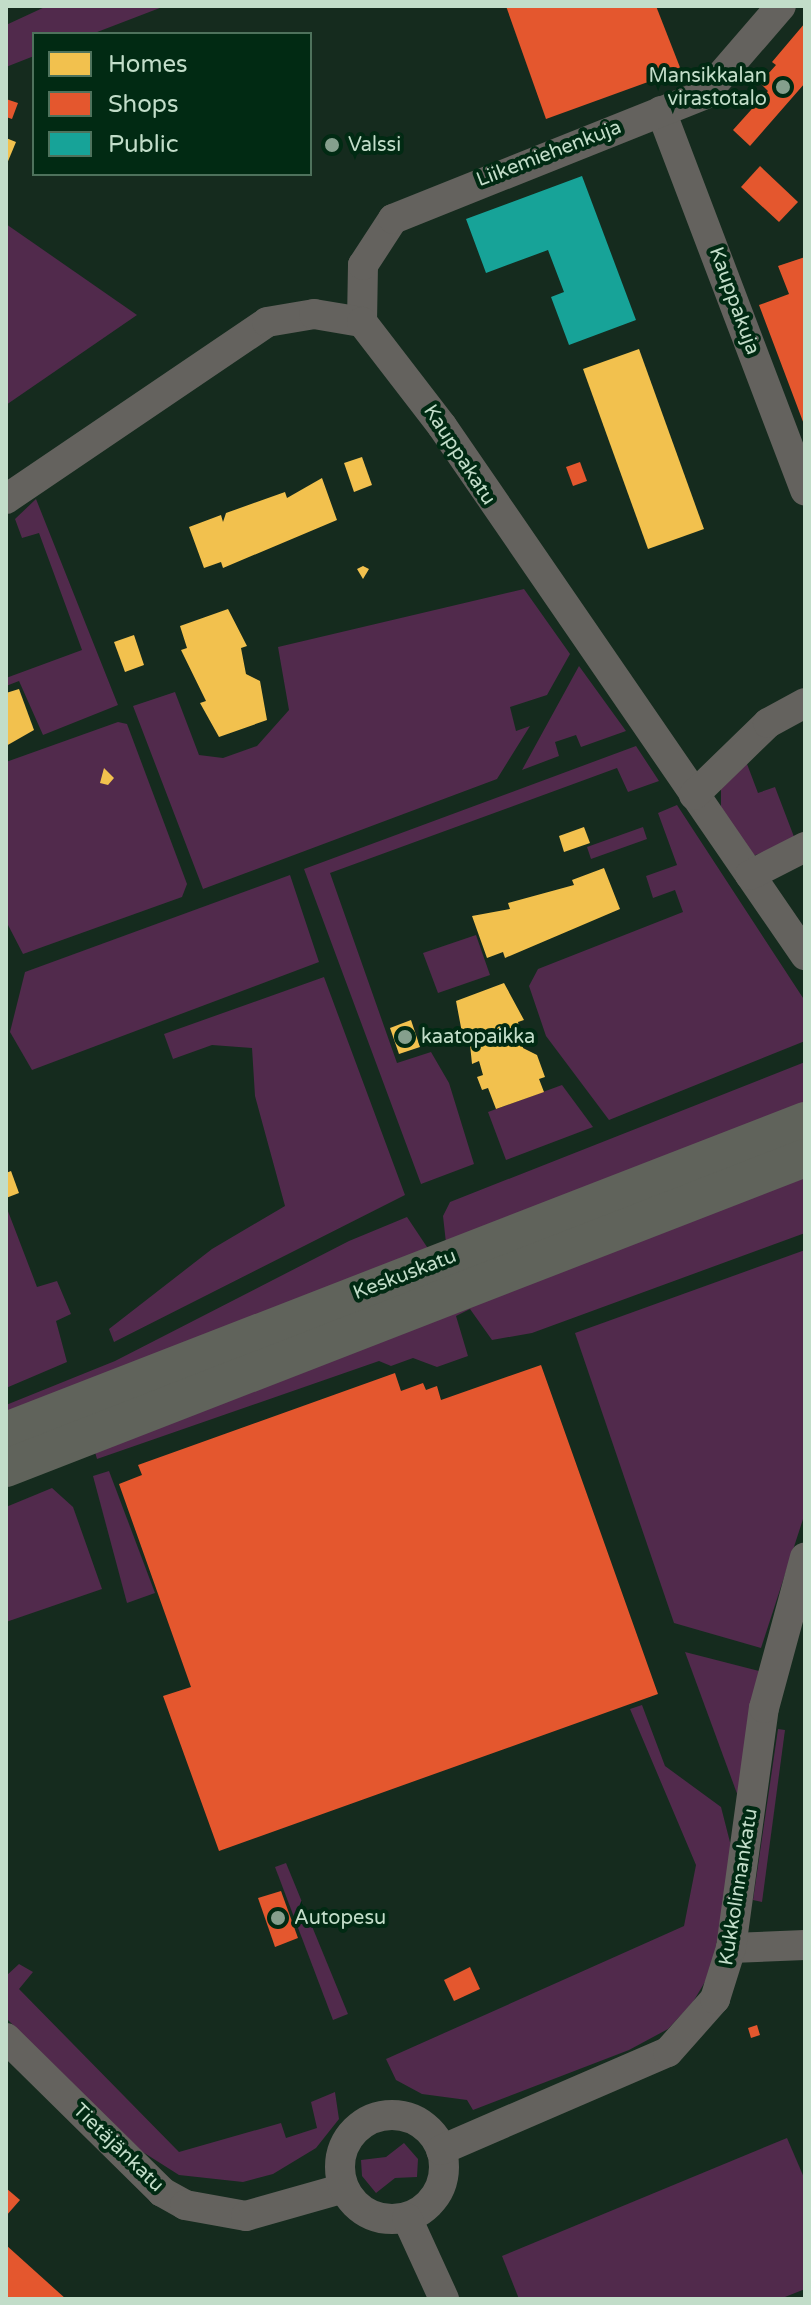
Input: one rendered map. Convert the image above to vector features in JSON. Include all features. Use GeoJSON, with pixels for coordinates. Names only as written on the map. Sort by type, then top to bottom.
{"type":"FeatureCollection","features":[{"type":"Feature","properties":{"kind":"main road","name":"Keskuskatu"},"geometry":{"type":"LineString","coordinates":[[6,1431],[805,1121]]}},
{"type":"Feature","properties":{"kind":"main road","name":"Keskuskatu"},"geometry":{"type":"LineString","coordinates":[[6,1468],[805,1158]]}},
{"type":"Feature","properties":{"kind":"street","name":"Liikemiehenkuja"},"geometry":{"type":"LineString","coordinates":[[362,322],[363,265],[393,219],[705,94],[781,6]]}},
{"type":"Feature","properties":{"kind":"street","name":"Kauppakuja"},"geometry":{"type":"LineString","coordinates":[[661,111],[805,491]]}},
{"type":"Feature","properties":{"kind":"street"},"geometry":{"type":"LineString","coordinates":[[6,499],[267,322],[314,314],[362,322]]}},
{"type":"Feature","properties":{"kind":"street","name":"Kauppakatu"},"geometry":{"type":"LineString","coordinates":[[362,322],[442,426],[694,795],[797,938],[805,955]]}},
{"type":"Feature","properties":{"kind":"street"},"geometry":{"type":"LineString","coordinates":[[694,795],[768,723],[805,703]]}},
{"type":"Feature","properties":{"kind":"street"},"geometry":{"type":"LineString","coordinates":[[750,875],[805,847]]}},
{"type":"Feature","properties":{"kind":"street","name":"Kukkolinnankatu"},"geometry":{"type":"LineString","coordinates":[[441,2150],[668,2052],[715,1999],[731,1948],[764,1708],[805,1557]]}},
{"type":"Feature","properties":{"kind":"street"},"geometry":{"type":"LineString","coordinates":[[731,1948],[805,1945]]}},
{"type":"Feature","properties":{"kind":"street","name":"Tietäjänkatu"},"geometry":{"type":"LineString","coordinates":[[6,2038],[162,2192],[185,2205],[246,2216],[344,2188]]}},
{"type":"Feature","properties":{"kind":"street"},"geometry":{"type":"LineString","coordinates":[[372,2118],[413,2118],[441,2150],[441,2189],[407,2218],[371,2216],[344,2188],[343,2147],[372,2118]]}},
{"type":"Feature","properties":{"kind":"street"},"geometry":{"type":"LineString","coordinates":[[407,2218],[444,2299]]}},
{"type":"Feature","properties":{"kind":"shaded area"},"geometry":{"type":"Polygon","coordinates":[[[47,6],[165,6],[97,32],[32,32],[32,57],[6,67],[6,25],[47,6]]]}},
{"type":"Feature","properties":{"kind":"shaded area"},"geometry":{"type":"Polygon","coordinates":[[[6,224],[137,315],[6,405],[6,224]]]}},
{"type":"Feature","properties":{"kind":"shaded area"},"geometry":{"type":"Polygon","coordinates":[[[36,499],[118,705],[43,735],[19,681],[6,686],[6,678],[82,650],[39,533],[22,538],[15,519],[36,499]]]}},
{"type":"Feature","properties":{"kind":"shaded area"},"geometry":{"type":"Polygon","coordinates":[[[524,589],[570,654],[547,695],[510,707],[516,731],[530,726],[497,779],[203,889],[133,706],[175,692],[199,755],[223,758],[257,746],[289,710],[278,647],[524,589]]]}},
{"type":"Feature","properties":{"kind":"shaded area"},"geometry":{"type":"Polygon","coordinates":[[[579,666],[626,731],[581,747],[576,735],[555,742],[559,756],[522,770],[579,666]]]}},
{"type":"Feature","properties":{"kind":"shaded area"},"geometry":{"type":"Polygon","coordinates":[[[118,722],[127,724],[187,884],[182,897],[23,954],[6,921],[6,762],[118,722]]]}},
{"type":"Feature","properties":{"kind":"shaded area"},"geometry":{"type":"Polygon","coordinates":[[[636,746],[659,781],[628,792],[617,768],[330,873],[397,1063],[431,1052],[449,1083],[474,1164],[421,1184],[304,869],[636,746]]]}},
{"type":"Feature","properties":{"kind":"shaded area"},"geometry":{"type":"Polygon","coordinates":[[[744,756],[758,793],[775,787],[796,842],[752,856],[721,811],[721,784],[744,756]]]}},
{"type":"Feature","properties":{"kind":"shaded area"},"geometry":{"type":"Polygon","coordinates":[[[677,805],[805,1001],[805,1041],[609,1120],[546,1036],[529,986],[538,969],[683,912],[675,890],[653,898],[646,876],[677,865],[658,813],[677,805]]]}},
{"type":"Feature","properties":{"kind":"shaded area"},"geometry":{"type":"Polygon","coordinates":[[[643,827],[647,839],[591,859],[587,847],[643,827]]]}},
{"type":"Feature","properties":{"kind":"shaded area"},"geometry":{"type":"Polygon","coordinates":[[[290,875],[319,962],[32,1070],[10,1032],[25,972],[290,875]]]}},
{"type":"Feature","properties":{"kind":"shaded area"},"geometry":{"type":"Polygon","coordinates":[[[476,935],[490,975],[438,993],[423,953],[476,935]]]}},
{"type":"Feature","properties":{"kind":"shaded area"},"geometry":{"type":"Polygon","coordinates":[[[324,977],[405,1195],[114,1342],[109,1329],[212,1249],[285,1206],[255,1096],[252,1048],[212,1045],[173,1059],[164,1034],[324,977]]]}},
{"type":"Feature","properties":{"kind":"shaded area"},"geometry":{"type":"Polygon","coordinates":[[[805,1062],[805,1110],[6,1419],[6,1405],[115,1361],[349,1241],[407,1217],[429,1250],[446,1243],[443,1216],[450,1202],[805,1062]]]}},
{"type":"Feature","properties":{"kind":"shaded area"},"geometry":{"type":"Polygon","coordinates":[[[562,1085],[593,1127],[506,1160],[488,1112],[562,1085]]]}},
{"type":"Feature","properties":{"kind":"shaded area"},"geometry":{"type":"Polygon","coordinates":[[[805,1167],[805,1233],[532,1333],[492,1340],[470,1309],[456,1316],[468,1356],[437,1367],[413,1358],[391,1366],[379,1361],[97,1459],[92,1442],[805,1167]]]}},
{"type":"Feature","properties":{"kind":"shaded area"},"geometry":{"type":"Polygon","coordinates":[[[6,1206],[37,1287],[57,1281],[71,1314],[56,1321],[67,1362],[6,1388],[6,1206]]]}},
{"type":"Feature","properties":{"kind":"shaded area"},"geometry":{"type":"Polygon","coordinates":[[[805,1250],[805,1513],[761,1648],[674,1623],[575,1333],[805,1250]]]}},
{"type":"Feature","properties":{"kind":"shaded area"},"geometry":{"type":"Polygon","coordinates":[[[109,1471],[155,1593],[127,1603],[93,1476],[109,1471]]]}},
{"type":"Feature","properties":{"kind":"shaded area"},"geometry":{"type":"Polygon","coordinates":[[[52,1488],[73,1507],[102,1589],[6,1622],[6,1507],[52,1488]]]}},
{"type":"Feature","properties":{"kind":"shaded area"},"geometry":{"type":"Polygon","coordinates":[[[685,1652],[759,1671],[739,1799],[685,1652]]]}},
{"type":"Feature","properties":{"kind":"shaded area"},"geometry":{"type":"Polygon","coordinates":[[[642,1705],[665,1766],[721,1807],[732,1850],[712,1970],[693,2002],[668,2029],[629,2050],[473,2110],[467,2100],[422,2094],[396,2080],[386,2059],[684,1926],[696,1865],[630,1709],[642,1705]]]}},
{"type":"Feature","properties":{"kind":"shaded area"},"geometry":{"type":"Polygon","coordinates":[[[778,1729],[785,1730],[762,1902],[753,1900],[778,1729]]]}},
{"type":"Feature","properties":{"kind":"shaded area"},"geometry":{"type":"Polygon","coordinates":[[[286,1863],[348,2014],[333,2020],[275,1867],[286,1863]]]}},
{"type":"Feature","properties":{"kind":"shaded area"},"geometry":{"type":"Polygon","coordinates":[[[19,1964],[33,1972],[19,1989],[179,2152],[281,2123],[286,2138],[317,2128],[311,2102],[335,2092],[339,2119],[316,2148],[273,2174],[243,2182],[179,2175],[138,2149],[6,2018],[6,1976],[19,1964]]]}},
{"type":"Feature","properties":{"kind":"shaded area"},"geometry":{"type":"Polygon","coordinates":[[[787,2138],[805,2180],[805,2289],[780,2299],[519,2299],[502,2256],[787,2138]]]}},
{"type":"Feature","properties":{"kind":"shaded area"},"geometry":{"type":"Polygon","coordinates":[[[404,2143],[418,2159],[417,2177],[395,2178],[376,2193],[362,2176],[361,2160],[386,2157],[404,2143]]]}},
{"type":"Feature","properties":{"kind":"building: Homes"},"geometry":{"type":"Polygon","coordinates":[[[6,138],[16,142],[6,166],[6,138]]]}},
{"type":"Feature","properties":{"kind":"building: Homes"},"geometry":{"type":"Polygon","coordinates":[[[639,349],[704,529],[648,549],[583,369],[639,349]]]}},
{"type":"Feature","properties":{"kind":"building: Homes"},"geometry":{"type":"Polygon","coordinates":[[[362,457],[372,485],[354,492],[344,463],[362,457]]]}},
{"type":"Feature","properties":{"kind":"building: Homes"},"geometry":{"type":"Polygon","coordinates":[[[322,478],[337,520],[223,568],[221,562],[204,568],[189,527],[221,515],[223,522],[226,513],[285,492],[287,498],[322,478]]]}},
{"type":"Feature","properties":{"kind":"building: Homes"},"geometry":{"type":"Polygon","coordinates":[[[363,566],[369,569],[363,579],[357,569],[363,566]]]}},
{"type":"Feature","properties":{"kind":"building: Homes"},"geometry":{"type":"Polygon","coordinates":[[[228,609],[247,646],[241,648],[246,674],[260,681],[267,720],[219,737],[200,703],[206,701],[181,650],[187,648],[180,626],[228,609]]]}},
{"type":"Feature","properties":{"kind":"building: Homes"},"geometry":{"type":"Polygon","coordinates":[[[134,635],[144,665],[125,672],[114,642],[134,635]]]}},
{"type":"Feature","properties":{"kind":"building: Homes"},"geometry":{"type":"Polygon","coordinates":[[[19,689],[34,730],[6,746],[6,693],[19,689]]]}},
{"type":"Feature","properties":{"kind":"building: Homes"},"geometry":{"type":"Polygon","coordinates":[[[104,768],[114,778],[108,785],[100,783],[104,768]]]}},
{"type":"Feature","properties":{"kind":"building: Homes"},"geometry":{"type":"Polygon","coordinates":[[[584,827],[590,843],[564,852],[559,836],[584,827]]]}},
{"type":"Feature","properties":{"kind":"building: Homes"},"geometry":{"type":"Polygon","coordinates":[[[604,868],[620,909],[505,958],[503,952],[487,958],[472,916],[510,909],[508,903],[574,885],[572,880],[604,868]]]}},
{"type":"Feature","properties":{"kind":"building: Homes"},"geometry":{"type":"Polygon","coordinates":[[[504,983],[524,1020],[518,1022],[523,1048],[537,1055],[545,1077],[539,1079],[544,1092],[496,1109],[488,1088],[482,1090],[477,1077],[483,1075],[479,1061],[472,1064],[469,1035],[463,1038],[456,1001],[504,983]]]}},
{"type":"Feature","properties":{"kind":"building: Homes","name":"kaatopaikka"},"geometry":{"type":"Polygon","coordinates":[[[411,1020],[420,1047],[399,1054],[390,1028],[411,1020]]]}},
{"type":"Feature","properties":{"kind":"building: Homes"},"geometry":{"type":"Polygon","coordinates":[[[11,1171],[19,1193],[6,1198],[6,1173],[11,1171]]]}},
{"type":"Feature","properties":{"kind":"building: Shops"},"geometry":{"type":"Polygon","coordinates":[[[506,6],[656,6],[681,70],[546,119],[506,6]]]}},
{"type":"Feature","properties":{"kind":"building: Shops","name":"Mansikkalan virastotalo"},"geometry":{"type":"Polygon","coordinates":[[[805,23],[805,83],[750,146],[733,130],[768,91],[760,83],[776,65],[772,62],[805,23]]]}},
{"type":"Feature","properties":{"kind":"building: Shops"},"geometry":{"type":"Polygon","coordinates":[[[6,99],[18,103],[12,119],[6,117],[6,99]]]}},
{"type":"Feature","properties":{"kind":"building: Shops"},"geometry":{"type":"Polygon","coordinates":[[[760,166],[798,202],[779,222],[741,187],[760,166]]]}},
{"type":"Feature","properties":{"kind":"building: Shops"},"geometry":{"type":"Polygon","coordinates":[[[805,257],[805,427],[759,305],[789,294],[778,266],[805,257]]]}},
{"type":"Feature","properties":{"kind":"building: Shops"},"geometry":{"type":"Polygon","coordinates":[[[580,462],[587,481],[573,486],[566,467],[580,462]]]}},
{"type":"Feature","properties":{"kind":"building: Shops"},"geometry":{"type":"Polygon","coordinates":[[[541,1365],[658,1694],[219,1851],[163,1696],[191,1687],[119,1484],[142,1475],[138,1465],[395,1373],[401,1391],[423,1383],[426,1390],[437,1386],[441,1400],[541,1365]]]}},
{"type":"Feature","properties":{"kind":"building: Shops","name":"Autopesu"},"geometry":{"type":"Polygon","coordinates":[[[281,1891],[298,1938],[275,1947],[258,1898],[281,1891]]]}},
{"type":"Feature","properties":{"kind":"building: Shops"},"geometry":{"type":"Polygon","coordinates":[[[470,1967],[480,1989],[454,2001],[444,1980],[470,1967]]]}},
{"type":"Feature","properties":{"kind":"building: Shops"},"geometry":{"type":"Polygon","coordinates":[[[757,2025],[760,2035],[751,2038],[748,2028],[757,2025]]]}},
{"type":"Feature","properties":{"kind":"building: Shops"},"geometry":{"type":"Polygon","coordinates":[[[6,2188],[20,2200],[6,2216],[6,2188]]]}},
{"type":"Feature","properties":{"kind":"building: Shops"},"geometry":{"type":"Polygon","coordinates":[[[6,2245],[66,2299],[6,2299],[6,2245]]]}},
{"type":"Feature","properties":{"kind":"building: Public"},"geometry":{"type":"Polygon","coordinates":[[[582,176],[636,320],[569,345],[551,297],[564,292],[548,250],[486,273],[466,219],[582,176]]]}},
{"type":"Feature","properties":{"kind":"place","name":"Mansikkalan virastotalo"},"geometry":{"type":"Point","coordinates":[783,87]}},
{"type":"Feature","properties":{"kind":"place","name":"Valssi"},"geometry":{"type":"Point","coordinates":[332,145]}},
{"type":"Feature","properties":{"kind":"place","name":"kaatopaikka"},"geometry":{"type":"Point","coordinates":[405,1037]}},
{"type":"Feature","properties":{"kind":"place","name":"Autopesu"},"geometry":{"type":"Point","coordinates":[278,1918]}}]}
